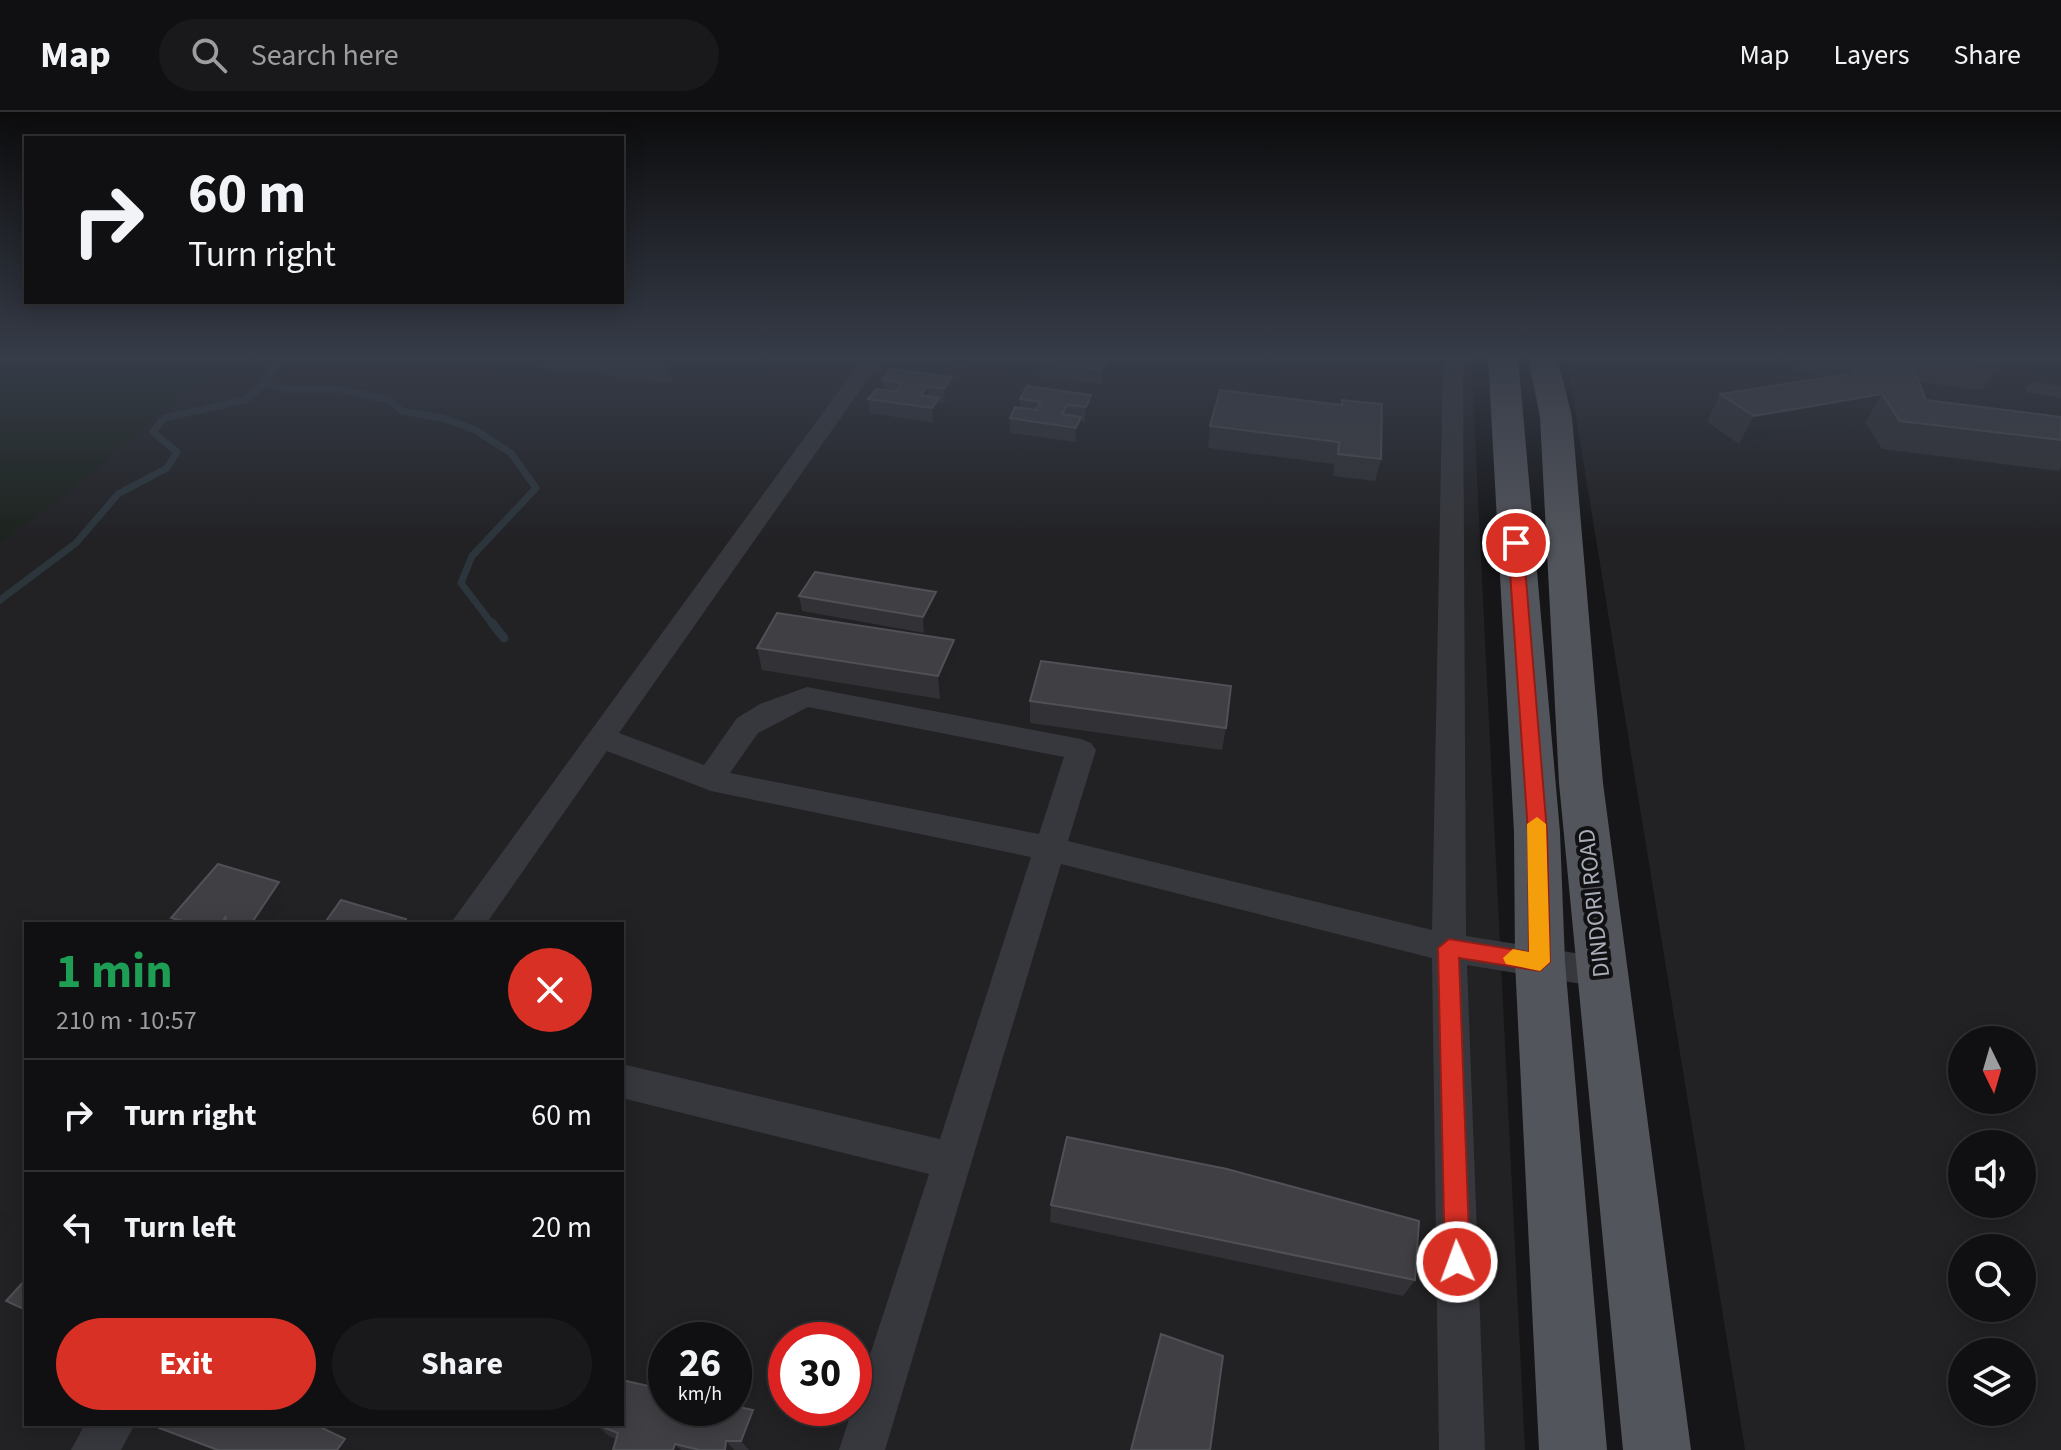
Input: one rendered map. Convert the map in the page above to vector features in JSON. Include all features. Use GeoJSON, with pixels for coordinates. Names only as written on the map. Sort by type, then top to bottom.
{"type":"FeatureCollection","features":[{"type":"Feature","properties":{"kind":"main road"},"geometry":{"type":"LineString","coordinates":[[1509,418],[1518,605],[1537,832],[1540,962],[1573,1450]]}},
{"type":"Feature","properties":{"kind":"main road","name":"DINDORI ROAD"},"geometry":{"type":"LineString","coordinates":[[1556,418],[1581,783],[1600,972],[1657,1450]]}},
{"type":"Feature","properties":{"kind":"street"},"geometry":{"type":"LineString","coordinates":[[468,922],[830,418]]}},
{"type":"Feature","properties":{"kind":"street"},"geometry":{"type":"LineString","coordinates":[[1453,418],[1449,948],[1462,1450]]}},
{"type":"Feature","properties":{"kind":"street"},"geometry":{"type":"LineString","coordinates":[[711,780],[736,734],[766,711],[807,697],[1081,750],[862,1450]]}},
{"type":"Feature","properties":{"kind":"street"},"geometry":{"type":"LineString","coordinates":[[602,738],[711,780],[1051,849],[1449,948],[1600,972]]}},
{"type":"Feature","properties":{"kind":"street"},"geometry":{"type":"LineString","coordinates":[[624,1081],[953,1161]]}},
{"type":"Feature","properties":{"kind":"street"},"geometry":{"type":"LineString","coordinates":[[94,1450],[111,1426]]}},
{"type":"Feature","properties":{"kind":"shaded area"},"geometry":{"type":"Polygon","coordinates":[[[0,418],[1474,418],[1525,1450],[0,1450],[0,418]]]}},
{"type":"Feature","properties":{"kind":"shaded area"},"geometry":{"type":"Polygon","coordinates":[[[0,418],[155,418],[77,485],[0,543],[0,418]]]}},
{"type":"Feature","properties":{"kind":"shaded area"},"geometry":{"type":"Polygon","coordinates":[[[1576,418],[2061,418],[2061,1450],[1745,1450],[1576,418]]]}},
{"type":"Feature","properties":{"kind":"building"},"geometry":{"type":"Polygon","coordinates":[[[1013,418],[1080,418],[1076,428],[1013,418]]]}},
{"type":"Feature","properties":{"kind":"building"},"geometry":{"type":"Polygon","coordinates":[[[1212,418],[1382,418],[1381,459],[1338,454],[1339,442],[1210,426],[1212,418]]]}},
{"type":"Feature","properties":{"kind":"building"},"geometry":{"type":"Polygon","coordinates":[[[1898,418],[2061,418],[2061,440],[1898,418]]]}},
{"type":"Feature","properties":{"kind":"building"},"geometry":{"type":"Polygon","coordinates":[[[815,572],[936,592],[923,617],[799,596],[815,572]]]}},
{"type":"Feature","properties":{"kind":"building"},"geometry":{"type":"Polygon","coordinates":[[[777,613],[954,640],[938,676],[757,648],[777,613]]]}},
{"type":"Feature","properties":{"kind":"building"},"geometry":{"type":"Polygon","coordinates":[[[1041,661],[1231,686],[1226,728],[1030,701],[1041,661]]]}},
{"type":"Feature","properties":{"kind":"building"},"geometry":{"type":"Polygon","coordinates":[[[218,864],[279,882],[252,922],[225,922],[226,916],[222,922],[187,922],[171,918],[218,864]]]}},
{"type":"Feature","properties":{"kind":"building"},"geometry":{"type":"Polygon","coordinates":[[[341,900],[406,919],[404,922],[325,922],[341,900]]]}},
{"type":"Feature","properties":{"kind":"building"},"geometry":{"type":"Polygon","coordinates":[[[1067,1137],[1227,1169],[1419,1221],[1415,1280],[1051,1205],[1067,1137]]]}},
{"type":"Feature","properties":{"kind":"building"},"geometry":{"type":"Polygon","coordinates":[[[24,1281],[24,1309],[6,1301],[24,1281]]]}},
{"type":"Feature","properties":{"kind":"building"},"geometry":{"type":"Polygon","coordinates":[[[1161,1334],[1223,1356],[1210,1450],[1131,1450],[1161,1334]]]}},
{"type":"Feature","properties":{"kind":"building"},"geometry":{"type":"Polygon","coordinates":[[[624,1380],[648,1386],[648,1426],[747,1426],[741,1441],[726,1441],[725,1450],[700,1450],[675,1444],[673,1450],[613,1450],[618,1433],[600,1426],[624,1426],[624,1380]]]}},
{"type":"Feature","properties":{"kind":"building"},"geometry":{"type":"Polygon","coordinates":[[[318,1426],[345,1439],[337,1450],[218,1450],[159,1428],[318,1426]]]}},
{"type":"Feature","properties":{"kind":"waterway"},"geometry":{"type":"LineString","coordinates":[[0,600],[76,543],[118,494],[167,468],[177,452],[153,432],[164,418]]}},
{"type":"Feature","properties":{"kind":"waterway"},"geometry":{"type":"LineString","coordinates":[[443,418],[475,430],[511,453],[536,488],[472,556],[461,583],[493,625]]}},
{"type":"Feature","properties":{"kind":"waterway"},"geometry":{"type":"LineString","coordinates":[[492,623],[504,638]]}},
{"type":"Feature","properties":{"kind":"slow traffic"},"geometry":{"type":"LineString","coordinates":[[1513,958],[1540,962],[1537,824]]}},
{"type":"Feature","properties":{"kind":"route"},"geometry":{"type":"LineString","coordinates":[[1457,1262],[1449,948],[1540,962],[1537,832],[1518,605],[1516,543]]}}]}
